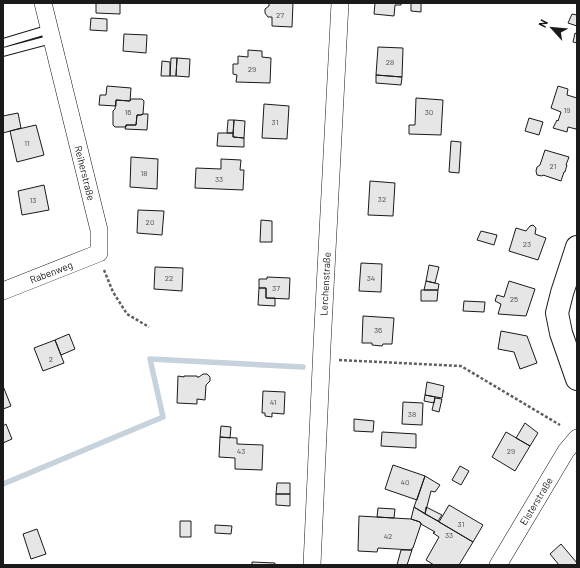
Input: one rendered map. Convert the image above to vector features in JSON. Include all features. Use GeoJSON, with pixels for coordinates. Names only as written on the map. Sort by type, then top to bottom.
{"type":"FeatureCollection","features":[{"type":"Feature","properties":{"kind":"street","name":"Reiherstraße"},"geometry":{"type":"LineString","coordinates":[[43,3],[99,230],[99,253]]}},
{"type":"Feature","properties":{"kind":"street","name":"Lerchenstraße"},"geometry":{"type":"LineString","coordinates":[[312,565],[340,3]]}},
{"type":"Feature","properties":{"kind":"street"},"geometry":{"type":"LineString","coordinates":[[577,248],[557,313],[561,333],[577,379]]}},
{"type":"Feature","properties":{"kind":"street","name":"Rabenweg"},"geometry":{"type":"LineString","coordinates":[[3,291],[99,253]]}},
{"type":"Feature","properties":{"kind":"street","name":"Elsterstraße"},"geometry":{"type":"LineString","coordinates":[[498,565],[566,451],[577,438]]}},
{"type":"Feature","properties":{"kind":"lane"},"geometry":{"type":"LineString","coordinates":[[3,43],[51,34]]}},
{"type":"Feature","properties":{"kind":"lane"},"geometry":{"type":"LineString","coordinates":[[3,52],[51,34]]}},
{"type":"Feature","properties":{"kind":"path"},"geometry":{"type":"LineString","coordinates":[[99,253],[104,273],[113,292],[127,314],[149,327]]}},
{"type":"Feature","properties":{"kind":"path"},"geometry":{"type":"LineString","coordinates":[[322,359],[462,366],[560,426]]}},
{"type":"Feature","properties":{"kind":"building"},"geometry":{"type":"Polygon","coordinates":[[[96,3],[120,3],[120,14],[96,13],[96,3]]]}},
{"type":"Feature","properties":{"kind":"building"},"geometry":{"type":"Polygon","coordinates":[[[269,3],[293,3],[292,27],[272,26],[272,17],[268,17],[265,13],[265,9],[269,6],[269,3]]]}},
{"type":"Feature","properties":{"kind":"building"},"geometry":{"type":"Polygon","coordinates":[[[375,3],[401,3],[401,5],[395,5],[394,16],[374,14],[375,3]]]}},
{"type":"Feature","properties":{"kind":"building"},"geometry":{"type":"Polygon","coordinates":[[[411,3],[421,3],[421,12],[411,11],[411,3]]]}},
{"type":"Feature","properties":{"kind":"building"},"geometry":{"type":"Polygon","coordinates":[[[572,14],[577,15],[577,26],[568,23],[572,14]]]}},
{"type":"Feature","properties":{"kind":"building"},"geometry":{"type":"Polygon","coordinates":[[[91,18],[107,19],[107,31],[90,30],[91,18]]]}},
{"type":"Feature","properties":{"kind":"building"},"geometry":{"type":"Polygon","coordinates":[[[575,33],[577,34],[577,43],[573,42],[575,33]]]}},
{"type":"Feature","properties":{"kind":"building"},"geometry":{"type":"Polygon","coordinates":[[[124,34],[147,35],[146,53],[123,51],[124,34]]]}},
{"type":"Feature","properties":{"kind":"building"},"geometry":{"type":"Polygon","coordinates":[[[378,47],[403,48],[402,77],[376,75],[378,47]]]}},
{"type":"Feature","properties":{"kind":"building"},"geometry":{"type":"Polygon","coordinates":[[[248,50],[262,51],[262,57],[271,58],[270,83],[236,82],[237,75],[233,74],[233,64],[238,64],[238,56],[248,57],[248,50]]]}},
{"type":"Feature","properties":{"kind":"building"},"geometry":{"type":"Polygon","coordinates":[[[171,58],[177,58],[176,76],[170,76],[171,58]]]}},
{"type":"Feature","properties":{"kind":"building"},"geometry":{"type":"Polygon","coordinates":[[[177,58],[190,59],[189,77],[176,76],[177,58]]]}},
{"type":"Feature","properties":{"kind":"building"},"geometry":{"type":"Polygon","coordinates":[[[162,61],[170,62],[170,76],[161,76],[162,61]]]}},
{"type":"Feature","properties":{"kind":"building"},"geometry":{"type":"Polygon","coordinates":[[[376,75],[402,77],[401,85],[376,83],[376,75]]]}},
{"type":"Feature","properties":{"kind":"building"},"geometry":{"type":"Polygon","coordinates":[[[107,86],[131,88],[130,101],[116,100],[116,106],[99,105],[100,95],[106,95],[107,86]]]}},
{"type":"Feature","properties":{"kind":"building"},"geometry":{"type":"Polygon","coordinates":[[[558,86],[568,89],[567,95],[577,98],[577,126],[576,129],[568,127],[567,132],[553,128],[557,120],[558,121],[561,112],[551,108],[558,86]]]}},
{"type":"Feature","properties":{"kind":"building"},"geometry":{"type":"Polygon","coordinates":[[[416,98],[443,100],[441,135],[409,134],[409,125],[415,125],[416,98]]]}},
{"type":"Feature","properties":{"kind":"building"},"geometry":{"type":"Polygon","coordinates":[[[131,99],[142,99],[144,101],[143,114],[137,115],[136,125],[115,127],[113,125],[113,111],[115,109],[116,100],[130,101],[131,99]]]}},
{"type":"Feature","properties":{"kind":"building"},"geometry":{"type":"Polygon","coordinates":[[[264,104],[289,106],[287,139],[262,138],[264,104]]]}},
{"type":"Feature","properties":{"kind":"building"},"geometry":{"type":"Polygon","coordinates":[[[18,113],[21,128],[3,133],[3,116],[18,113]]]}},
{"type":"Feature","properties":{"kind":"building"},"geometry":{"type":"Polygon","coordinates":[[[148,114],[147,130],[125,129],[126,125],[136,125],[137,115],[148,114]]]}},
{"type":"Feature","properties":{"kind":"building"},"geometry":{"type":"Polygon","coordinates":[[[529,118],[543,122],[539,135],[525,131],[529,118]]]}},
{"type":"Feature","properties":{"kind":"building"},"geometry":{"type":"Polygon","coordinates":[[[228,120],[234,120],[233,133],[227,133],[228,120]]]}},
{"type":"Feature","properties":{"kind":"building"},"geometry":{"type":"Polygon","coordinates":[[[234,120],[245,121],[244,138],[233,137],[234,120]]]}},
{"type":"Feature","properties":{"kind":"building"},"geometry":{"type":"Polygon","coordinates":[[[36,125],[44,155],[17,162],[10,131],[36,125]]]}},
{"type":"Feature","properties":{"kind":"building"},"geometry":{"type":"Polygon","coordinates":[[[218,133],[233,133],[233,137],[244,138],[244,147],[217,146],[218,133]]]}},
{"type":"Feature","properties":{"kind":"building"},"geometry":{"type":"Polygon","coordinates":[[[451,141],[461,142],[459,173],[449,172],[451,141]]]}},
{"type":"Feature","properties":{"kind":"building"},"geometry":{"type":"Polygon","coordinates":[[[545,150],[569,157],[561,181],[543,175],[537,175],[537,167],[540,165],[545,150]]]}},
{"type":"Feature","properties":{"kind":"building"},"geometry":{"type":"Polygon","coordinates":[[[131,157],[158,159],[157,189],[130,187],[131,157]]]}},
{"type":"Feature","properties":{"kind":"building"},"geometry":{"type":"Polygon","coordinates":[[[221,159],[241,160],[240,170],[244,170],[243,190],[195,188],[196,168],[221,169],[221,159]]]}},
{"type":"Feature","properties":{"kind":"building"},"geometry":{"type":"Polygon","coordinates":[[[370,181],[395,183],[393,216],[368,215],[370,181]]]}},
{"type":"Feature","properties":{"kind":"building"},"geometry":{"type":"Polygon","coordinates":[[[44,185],[49,210],[22,215],[18,191],[44,185]]]}},
{"type":"Feature","properties":{"kind":"building"},"geometry":{"type":"Polygon","coordinates":[[[138,210],[164,211],[162,235],[137,233],[138,210]]]}},
{"type":"Feature","properties":{"kind":"building"},"geometry":{"type":"Polygon","coordinates":[[[261,220],[272,221],[272,242],[260,242],[261,220]]]}},
{"type":"Feature","properties":{"kind":"building"},"geometry":{"type":"Polygon","coordinates":[[[533,225],[536,228],[535,234],[546,238],[538,260],[509,251],[516,228],[526,231],[533,225]]]}},
{"type":"Feature","properties":{"kind":"building"},"geometry":{"type":"Polygon","coordinates":[[[481,231],[497,235],[494,245],[477,240],[481,231]]]}},
{"type":"Feature","properties":{"kind":"building"},"geometry":{"type":"Polygon","coordinates":[[[361,263],[382,264],[381,292],[359,291],[361,263]]]}},
{"type":"Feature","properties":{"kind":"building"},"geometry":{"type":"Polygon","coordinates":[[[429,265],[439,267],[435,283],[426,281],[429,265]]]}},
{"type":"Feature","properties":{"kind":"building"},"geometry":{"type":"Polygon","coordinates":[[[155,267],[183,268],[182,291],[154,289],[155,267]]]}},
{"type":"Feature","properties":{"kind":"building"},"geometry":{"type":"Polygon","coordinates":[[[267,277],[290,278],[289,299],[266,298],[266,288],[259,288],[259,279],[267,279],[267,277]]]}},
{"type":"Feature","properties":{"kind":"building"},"geometry":{"type":"Polygon","coordinates":[[[426,281],[439,284],[438,290],[424,290],[426,281]]]}},
{"type":"Feature","properties":{"kind":"building"},"geometry":{"type":"Polygon","coordinates":[[[509,281],[535,289],[526,316],[498,314],[501,304],[495,301],[497,295],[504,297],[509,281]]]}},
{"type":"Feature","properties":{"kind":"building"},"geometry":{"type":"Polygon","coordinates":[[[259,288],[266,288],[266,298],[275,298],[275,306],[258,305],[259,288]]]}},
{"type":"Feature","properties":{"kind":"building"},"geometry":{"type":"Polygon","coordinates":[[[421,290],[438,290],[437,301],[421,301],[421,290]]]}},
{"type":"Feature","properties":{"kind":"building"},"geometry":{"type":"Polygon","coordinates":[[[464,301],[485,302],[484,312],[463,311],[464,301]]]}},
{"type":"Feature","properties":{"kind":"building"},"geometry":{"type":"Polygon","coordinates":[[[363,316],[394,318],[392,344],[383,344],[382,346],[372,345],[372,343],[362,343],[363,316]]]}},
{"type":"Feature","properties":{"kind":"building"},"geometry":{"type":"Polygon","coordinates":[[[501,331],[527,336],[537,363],[520,369],[514,352],[498,349],[501,331]]]}},
{"type":"Feature","properties":{"kind":"building"},"geometry":{"type":"Polygon","coordinates":[[[69,334],[75,349],[61,355],[55,340],[69,334]]]}},
{"type":"Feature","properties":{"kind":"building"},"geometry":{"type":"Polygon","coordinates":[[[55,340],[64,363],[43,371],[34,348],[55,340]]]}},
{"type":"Feature","properties":{"kind":"building"},"geometry":{"type":"Polygon","coordinates":[[[203,374],[207,374],[210,377],[210,381],[206,385],[205,400],[197,399],[197,404],[177,403],[178,376],[199,377],[203,374]]]}},
{"type":"Feature","properties":{"kind":"building"},"geometry":{"type":"Polygon","coordinates":[[[427,382],[444,386],[442,398],[425,395],[427,382]]]}},
{"type":"Feature","properties":{"kind":"building"},"geometry":{"type":"Polygon","coordinates":[[[3,386],[11,406],[3,409],[3,386]]]}},
{"type":"Feature","properties":{"kind":"building"},"geometry":{"type":"Polygon","coordinates":[[[263,391],[285,392],[284,414],[272,413],[272,417],[265,416],[265,413],[262,413],[263,391]]]}},
{"type":"Feature","properties":{"kind":"building"},"geometry":{"type":"Polygon","coordinates":[[[425,395],[435,397],[434,403],[424,401],[425,395]]]}},
{"type":"Feature","properties":{"kind":"building"},"geometry":{"type":"Polygon","coordinates":[[[435,398],[442,399],[439,412],[432,410],[435,398]]]}},
{"type":"Feature","properties":{"kind":"building"},"geometry":{"type":"Polygon","coordinates":[[[403,402],[423,403],[422,425],[402,424],[403,402]]]}},
{"type":"Feature","properties":{"kind":"building"},"geometry":{"type":"Polygon","coordinates":[[[354,419],[374,421],[373,432],[354,431],[354,419]]]}},
{"type":"Feature","properties":{"kind":"building"},"geometry":{"type":"Polygon","coordinates":[[[525,423],[538,433],[530,446],[516,438],[525,423]]]}},
{"type":"Feature","properties":{"kind":"building"},"geometry":{"type":"Polygon","coordinates":[[[6,424],[12,439],[3,443],[3,426],[6,424]]]}},
{"type":"Feature","properties":{"kind":"building"},"geometry":{"type":"Polygon","coordinates":[[[221,426],[231,427],[230,438],[220,437],[221,426]]]}},
{"type":"Feature","properties":{"kind":"building"},"geometry":{"type":"Polygon","coordinates":[[[382,432],[416,434],[416,448],[381,446],[382,432]]]}},
{"type":"Feature","properties":{"kind":"building"},"geometry":{"type":"Polygon","coordinates":[[[506,432],[530,446],[515,471],[492,457],[506,432]]]}},
{"type":"Feature","properties":{"kind":"building"},"geometry":{"type":"Polygon","coordinates":[[[220,437],[237,438],[237,444],[263,445],[262,470],[235,469],[235,458],[219,457],[220,437]]]}},
{"type":"Feature","properties":{"kind":"building"},"geometry":{"type":"Polygon","coordinates":[[[393,465],[425,476],[417,500],[385,489],[393,465]]]}},
{"type":"Feature","properties":{"kind":"building"},"geometry":{"type":"Polygon","coordinates":[[[460,466],[469,471],[461,485],[452,480],[460,466]]]}},
{"type":"Feature","properties":{"kind":"building"},"geometry":{"type":"Polygon","coordinates":[[[425,476],[440,485],[435,492],[431,491],[425,514],[414,507],[425,476]]]}},
{"type":"Feature","properties":{"kind":"building"},"geometry":{"type":"Polygon","coordinates":[[[277,483],[290,483],[290,494],[276,494],[277,483]]]}},
{"type":"Feature","properties":{"kind":"building"},"geometry":{"type":"Polygon","coordinates":[[[276,494],[290,494],[290,506],[276,505],[276,494]]]}},
{"type":"Feature","properties":{"kind":"building"},"geometry":{"type":"Polygon","coordinates":[[[449,505],[483,525],[473,542],[439,522],[449,505]]]}},
{"type":"Feature","properties":{"kind":"building"},"geometry":{"type":"Polygon","coordinates":[[[414,507],[473,542],[459,565],[434,565],[426,560],[439,537],[433,533],[435,532],[420,522],[411,519],[414,507]]]}},
{"type":"Feature","properties":{"kind":"building"},"geometry":{"type":"Polygon","coordinates":[[[426,507],[442,515],[438,521],[425,514],[426,507]]]}},
{"type":"Feature","properties":{"kind":"building"},"geometry":{"type":"Polygon","coordinates":[[[378,508],[395,509],[394,518],[377,517],[378,508]]]}},
{"type":"Feature","properties":{"kind":"building"},"geometry":{"type":"Polygon","coordinates":[[[359,516],[411,519],[420,522],[421,524],[412,550],[378,548],[377,552],[358,551],[359,516]]]}},
{"type":"Feature","properties":{"kind":"building"},"geometry":{"type":"Polygon","coordinates":[[[180,521],[191,521],[191,537],[180,537],[180,521]]]}},
{"type":"Feature","properties":{"kind":"building"},"geometry":{"type":"Polygon","coordinates":[[[215,525],[232,526],[231,534],[215,533],[215,525]]]}},
{"type":"Feature","properties":{"kind":"building"},"geometry":{"type":"Polygon","coordinates":[[[37,529],[46,554],[31,559],[23,534],[37,529]]]}},
{"type":"Feature","properties":{"kind":"building"},"geometry":{"type":"Polygon","coordinates":[[[561,544],[577,563],[575,565],[559,565],[550,554],[561,544]]]}},
{"type":"Feature","properties":{"kind":"building"},"geometry":{"type":"Polygon","coordinates":[[[401,550],[412,550],[407,565],[397,565],[401,550]]]}},
{"type":"Feature","properties":{"kind":"building"},"geometry":{"type":"Polygon","coordinates":[[[252,562],[275,563],[275,565],[252,565],[252,562]]]}},
{"type":"Feature","properties":{"kind":"waterway"},"geometry":{"type":"LineString","coordinates":[[3,484],[163,417],[150,359],[303,367]]}}]}
